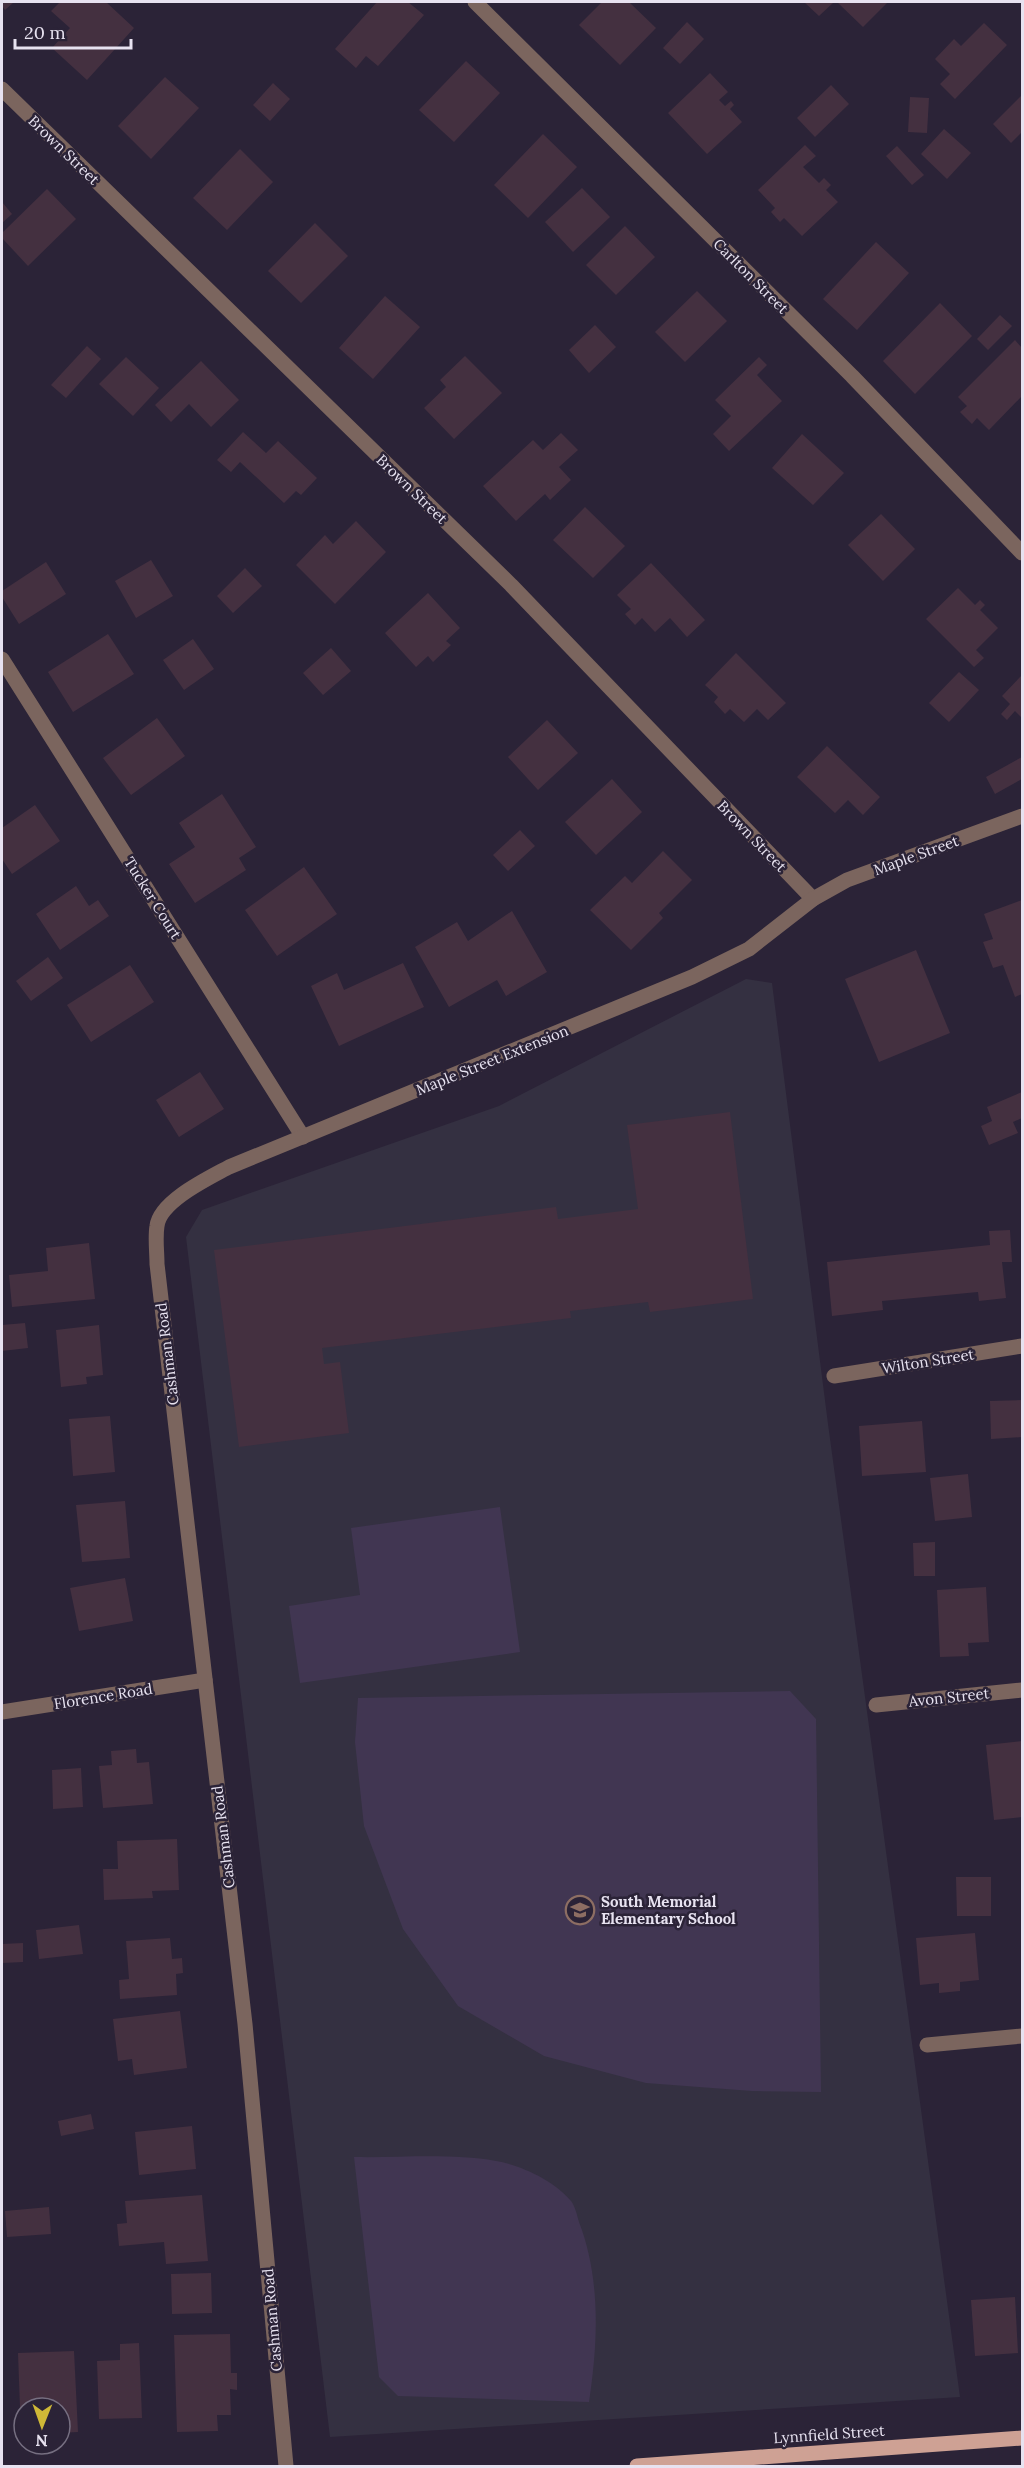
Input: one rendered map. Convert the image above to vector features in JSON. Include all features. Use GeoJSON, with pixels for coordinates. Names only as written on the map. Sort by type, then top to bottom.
{"type":"FeatureCollection","features":[{"type":"Feature","properties":{"kind":"main road","name":"Lynnfield Street"},"geometry":{"type":"LineString","coordinates":[[637,2466],[1023,2438]]}},
{"type":"Feature","properties":{"kind":"street","name":"Carlton Street"},"geometry":{"type":"LineString","coordinates":[[475,2],[852,376],[1023,553]]}},
{"type":"Feature","properties":{"kind":"street","name":"Brown Street"},"geometry":{"type":"LineString","coordinates":[[2,89],[511,585],[813,899]]}},
{"type":"Feature","properties":{"kind":"street","name":"Tucker Court"},"geometry":{"type":"LineString","coordinates":[[2,658],[303,1137]]}},
{"type":"Feature","properties":{"kind":"street","name":"Maple Street"},"geometry":{"type":"LineString","coordinates":[[813,899],[847,880],[1023,816]]}},
{"type":"Feature","properties":{"kind":"street","name":"Maple Street Extension"},"geometry":{"type":"LineString","coordinates":[[165,1210],[191,1187],[229,1167],[692,977],[749,949],[813,899]]}},
{"type":"Feature","properties":{"kind":"street","name":"Cashman Road"},"geometry":{"type":"LineString","coordinates":[[165,1210],[157,1224],[157,1264],[245,2024],[286,2466]]}},
{"type":"Feature","properties":{"kind":"street","name":"Wilton Street"},"geometry":{"type":"LineString","coordinates":[[834,1376],[1023,1346]]}},
{"type":"Feature","properties":{"kind":"street","name":"Florence Road"},"geometry":{"type":"LineString","coordinates":[[2,1712],[205,1680]]}},
{"type":"Feature","properties":{"kind":"street","name":"Avon Street"},"geometry":{"type":"LineString","coordinates":[[876,1705],[1023,1690]]}},
{"type":"Feature","properties":{"kind":"street"},"geometry":{"type":"LineString","coordinates":[[927,2045],[1023,2036]]}},
{"type":"Feature","properties":{"kind":"shaded area","name":"South Memorial Elementary School"},"geometry":{"type":"Polygon","coordinates":[[[746,979],[772,983],[828,1424],[960,2397],[330,2437],[186,1237],[202,1210],[499,1106],[746,979]]]}},
{"type":"Feature","properties":{"kind":"shaded area"},"geometry":{"type":"Polygon","coordinates":[[[500,1507],[520,1652],[300,1683],[289,1606],[360,1595],[351,1528],[500,1507]]]}},
{"type":"Feature","properties":{"kind":"shaded area"},"geometry":{"type":"Polygon","coordinates":[[[790,1691],[816,1719],[821,2092],[752,2091],[646,2083],[544,2056],[458,2006],[403,1929],[364,1826],[355,1742],[358,1698],[790,1691]]]}},
{"type":"Feature","properties":{"kind":"shaded area"},"geometry":{"type":"Polygon","coordinates":[[[443,2156],[496,2161],[537,2175],[564,2194],[576,2211],[586,2244],[594,2288],[596,2334],[589,2402],[398,2396],[379,2377],[354,2157],[443,2156]]]}},
{"type":"Feature","properties":{"kind":"building"},"geometry":{"type":"Polygon","coordinates":[[[2,2],[14,2],[5,10],[2,2]]]}},
{"type":"Feature","properties":{"kind":"building"},"geometry":{"type":"Polygon","coordinates":[[[60,2],[106,2],[134,28],[87,80],[52,48],[70,28],[51,11],[60,2]]]}},
{"type":"Feature","properties":{"kind":"building"},"geometry":{"type":"Polygon","coordinates":[[[377,2],[408,2],[424,15],[378,66],[366,56],[356,68],[335,49],[377,2]]]}},
{"type":"Feature","properties":{"kind":"building"},"geometry":{"type":"Polygon","coordinates":[[[602,2],[629,2],[656,28],[620,65],[579,25],[602,2]]]}},
{"type":"Feature","properties":{"kind":"building"},"geometry":{"type":"Polygon","coordinates":[[[804,2],[834,2],[819,16],[804,2]]]}},
{"type":"Feature","properties":{"kind":"building"},"geometry":{"type":"Polygon","coordinates":[[[837,2],[888,2],[863,27],[837,2]]]}},
{"type":"Feature","properties":{"kind":"building"},"geometry":{"type":"Polygon","coordinates":[[[687,22],[704,39],[680,64],[663,48],[687,22]]]}},
{"type":"Feature","properties":{"kind":"building"},"geometry":{"type":"Polygon","coordinates":[[[984,23],[1007,45],[955,99],[940,84],[950,74],[935,59],[954,39],[961,46],[984,23]]]}},
{"type":"Feature","properties":{"kind":"building"},"geometry":{"type":"Polygon","coordinates":[[[466,61],[500,93],[454,142],[419,110],[466,61]]]}},
{"type":"Feature","properties":{"kind":"building"},"geometry":{"type":"Polygon","coordinates":[[[710,73],[728,92],[719,100],[725,106],[731,101],[734,105],[730,109],[742,122],[707,154],[668,113],[710,73]]]}},
{"type":"Feature","properties":{"kind":"building"},"geometry":{"type":"Polygon","coordinates":[[[165,77],[199,108],[151,159],[118,126],[165,77]]]}},
{"type":"Feature","properties":{"kind":"building"},"geometry":{"type":"Polygon","coordinates":[[[273,83],[290,99],[270,121],[253,105],[273,83]]]}},
{"type":"Feature","properties":{"kind":"building"},"geometry":{"type":"Polygon","coordinates":[[[831,85],[849,104],[815,137],[797,118],[831,85]]]}},
{"type":"Feature","properties":{"kind":"building"},"geometry":{"type":"Polygon","coordinates":[[[1022,95],[1022,132],[1011,143],[993,124],[1022,95]]]}},
{"type":"Feature","properties":{"kind":"building"},"geometry":{"type":"Polygon","coordinates":[[[910,97],[929,98],[927,133],[908,132],[910,97]]]}},
{"type":"Feature","properties":{"kind":"building"},"geometry":{"type":"Polygon","coordinates":[[[944,129],[971,153],[947,179],[921,154],[944,129]]]}},
{"type":"Feature","properties":{"kind":"building"},"geometry":{"type":"Polygon","coordinates":[[[543,134],[577,167],[528,218],[494,185],[543,134]]]}},
{"type":"Feature","properties":{"kind":"building"},"geometry":{"type":"Polygon","coordinates":[[[805,145],[816,156],[803,167],[819,183],[824,178],[831,185],[826,190],[838,202],[802,236],[784,218],[780,222],[771,212],[775,208],[758,190],[805,145]]]}},
{"type":"Feature","properties":{"kind":"building"},"geometry":{"type":"Polygon","coordinates":[[[897,146],[924,175],[912,185],[886,156],[897,146]]]}},
{"type":"Feature","properties":{"kind":"building"},"geometry":{"type":"Polygon","coordinates":[[[240,149],[273,182],[227,230],[193,198],[240,149]]]}},
{"type":"Feature","properties":{"kind":"building"},"geometry":{"type":"Polygon","coordinates":[[[582,188],[610,217],[573,252],[545,222],[582,188]]]}},
{"type":"Feature","properties":{"kind":"building"},"geometry":{"type":"Polygon","coordinates":[[[47,189],[76,219],[28,266],[2,238],[2,233],[47,189]]]}},
{"type":"Feature","properties":{"kind":"building"},"geometry":{"type":"Polygon","coordinates":[[[2,202],[12,214],[2,223],[2,202]]]}},
{"type":"Feature","properties":{"kind":"building"},"geometry":{"type":"Polygon","coordinates":[[[315,223],[348,256],[301,303],[268,271],[315,223]]]}},
{"type":"Feature","properties":{"kind":"building"},"geometry":{"type":"Polygon","coordinates":[[[625,226],[655,257],[616,295],[586,265],[625,226]]]}},
{"type":"Feature","properties":{"kind":"building"},"geometry":{"type":"Polygon","coordinates":[[[876,242],[909,273],[857,330],[823,299],[876,242]]]}},
{"type":"Feature","properties":{"kind":"building"},"geometry":{"type":"Polygon","coordinates":[[[697,291],[727,321],[685,362],[655,332],[697,291]]]}},
{"type":"Feature","properties":{"kind":"building"},"geometry":{"type":"Polygon","coordinates":[[[385,296],[420,327],[373,379],[339,348],[385,296]]]}},
{"type":"Feature","properties":{"kind":"building"},"geometry":{"type":"Polygon","coordinates":[[[940,303],[972,336],[915,394],[883,361],[940,303]]]}},
{"type":"Feature","properties":{"kind":"building"},"geometry":{"type":"Polygon","coordinates":[[[1000,315],[1012,326],[988,350],[977,339],[1000,315]]]}},
{"type":"Feature","properties":{"kind":"building"},"geometry":{"type":"Polygon","coordinates":[[[595,325],[616,347],[589,373],[569,350],[595,325]]]}},
{"type":"Feature","properties":{"kind":"building"},"geometry":{"type":"Polygon","coordinates":[[[1015,340],[1022,348],[1022,396],[989,430],[977,418],[972,424],[960,412],[967,406],[958,397],[1015,340]]]}},
{"type":"Feature","properties":{"kind":"building"},"geometry":{"type":"Polygon","coordinates":[[[87,346],[101,359],[66,398],[51,385],[87,346]]]}},
{"type":"Feature","properties":{"kind":"building"},"geometry":{"type":"Polygon","coordinates":[[[465,356],[502,393],[454,439],[424,408],[446,387],[440,380],[465,356]]]}},
{"type":"Feature","properties":{"kind":"building"},"geometry":{"type":"Polygon","coordinates":[[[126,357],[159,388],[133,416],[99,384],[126,357]]]}},
{"type":"Feature","properties":{"kind":"building"},"geometry":{"type":"Polygon","coordinates":[[[759,357],[767,365],[757,375],[782,401],[729,451],[713,434],[731,416],[715,400],[759,357]]]}},
{"type":"Feature","properties":{"kind":"building"},"geometry":{"type":"Polygon","coordinates":[[[201,361],[239,400],[211,427],[189,404],[171,422],[155,405],[201,361]]]}},
{"type":"Feature","properties":{"kind":"building"},"geometry":{"type":"Polygon","coordinates":[[[243,432],[266,453],[278,441],[317,478],[301,495],[296,491],[284,503],[240,462],[231,472],[217,460],[243,432]]]}},
{"type":"Feature","properties":{"kind":"building"},"geometry":{"type":"Polygon","coordinates":[[[561,433],[578,450],[559,467],[571,480],[550,500],[545,494],[516,521],[483,486],[533,440],[543,450],[561,433]]]}},
{"type":"Feature","properties":{"kind":"building"},"geometry":{"type":"Polygon","coordinates":[[[802,434],[844,473],[813,505],[772,468],[802,434]]]}},
{"type":"Feature","properties":{"kind":"building"},"geometry":{"type":"Polygon","coordinates":[[[585,507],[625,546],[593,578],[553,540],[585,507]]]}},
{"type":"Feature","properties":{"kind":"building"},"geometry":{"type":"Polygon","coordinates":[[[881,514],[915,549],[883,581],[848,545],[881,514]]]}},
{"type":"Feature","properties":{"kind":"building"},"geometry":{"type":"Polygon","coordinates":[[[356,521],[386,552],[335,604],[296,565],[325,535],[333,544],[356,521]]]}},
{"type":"Feature","properties":{"kind":"building"},"geometry":{"type":"Polygon","coordinates":[[[151,560],[173,596],[136,618],[115,581],[151,560]]]}},
{"type":"Feature","properties":{"kind":"building"},"geometry":{"type":"Polygon","coordinates":[[[46,562],[66,594],[19,624],[2,597],[2,591],[46,562]]]}},
{"type":"Feature","properties":{"kind":"building"},"geometry":{"type":"Polygon","coordinates":[[[651,563],[705,620],[687,637],[670,618],[655,632],[642,618],[635,625],[625,614],[631,609],[617,595],[651,563]]]}},
{"type":"Feature","properties":{"kind":"building"},"geometry":{"type":"Polygon","coordinates":[[[245,568],[262,586],[233,613],[217,596],[245,568]]]}},
{"type":"Feature","properties":{"kind":"building"},"geometry":{"type":"Polygon","coordinates":[[[958,588],[975,605],[980,600],[985,605],[980,610],[998,628],[976,650],[984,658],[974,667],[926,619],[958,588]]]}},
{"type":"Feature","properties":{"kind":"building"},"geometry":{"type":"Polygon","coordinates":[[[428,593],[460,628],[446,641],[451,645],[433,662],[428,656],[416,667],[385,633],[428,593]]]}},
{"type":"Feature","properties":{"kind":"building"},"geometry":{"type":"Polygon","coordinates":[[[108,634],[134,674],[73,712],[48,672],[108,634]]]}},
{"type":"Feature","properties":{"kind":"building"},"geometry":{"type":"Polygon","coordinates":[[[193,639],[214,669],[184,690],[163,660],[193,639]]]}},
{"type":"Feature","properties":{"kind":"building"},"geometry":{"type":"Polygon","coordinates":[[[331,648],[351,671],[323,695],[303,673],[331,648]]]}},
{"type":"Feature","properties":{"kind":"building"},"geometry":{"type":"Polygon","coordinates":[[[736,653],[786,703],[768,720],[757,709],[744,722],[730,709],[725,714],[714,702],[718,697],[705,685],[736,653]]]}},
{"type":"Feature","properties":{"kind":"building"},"geometry":{"type":"Polygon","coordinates":[[[959,672],[979,690],[949,722],[929,703],[959,672]]]}},
{"type":"Feature","properties":{"kind":"building"},"geometry":{"type":"Polygon","coordinates":[[[1022,675],[1022,718],[1015,711],[1007,720],[1001,714],[1010,704],[1002,696],[1022,675]]]}},
{"type":"Feature","properties":{"kind":"building"},"geometry":{"type":"Polygon","coordinates":[[[157,718],[185,756],[131,795],[103,758],[157,718]]]}},
{"type":"Feature","properties":{"kind":"building"},"geometry":{"type":"Polygon","coordinates":[[[547,720],[578,753],[538,790],[508,757],[547,720]]]}},
{"type":"Feature","properties":{"kind":"building"},"geometry":{"type":"Polygon","coordinates":[[[827,746],[880,797],[863,815],[848,800],[835,813],[797,777],[827,746]]]}},
{"type":"Feature","properties":{"kind":"building"},"geometry":{"type":"Polygon","coordinates":[[[1022,757],[1022,779],[995,794],[986,777],[1022,757]]]}},
{"type":"Feature","properties":{"kind":"building"},"geometry":{"type":"Polygon","coordinates":[[[612,779],[642,812],[596,855],[565,822],[612,779]]]}},
{"type":"Feature","properties":{"kind":"building"},"geometry":{"type":"Polygon","coordinates":[[[222,794],[256,847],[239,858],[246,870],[195,903],[169,864],[195,847],[179,823],[222,794]]]}},
{"type":"Feature","properties":{"kind":"building"},"geometry":{"type":"Polygon","coordinates":[[[35,805],[60,841],[12,874],[2,859],[2,828],[35,805]]]}},
{"type":"Feature","properties":{"kind":"building"},"geometry":{"type":"Polygon","coordinates":[[[520,830],[535,846],[508,871],[493,855],[520,830]]]}},
{"type":"Feature","properties":{"kind":"building"},"geometry":{"type":"Polygon","coordinates":[[[663,851],[692,880],[659,913],[663,918],[631,950],[590,910],[625,876],[632,883],[663,851]]]}},
{"type":"Feature","properties":{"kind":"building"},"geometry":{"type":"Polygon","coordinates":[[[304,867],[337,914],[277,956],[245,910],[304,867]]]}},
{"type":"Feature","properties":{"kind":"building"},"geometry":{"type":"Polygon","coordinates":[[[76,886],[89,906],[98,900],[109,916],[60,950],[36,914],[76,886]]]}},
{"type":"Feature","properties":{"kind":"building"},"geometry":{"type":"Polygon","coordinates":[[[1022,900],[1022,994],[1015,997],[1003,965],[993,968],[983,942],[993,939],[984,914],[1022,900]]]}},
{"type":"Feature","properties":{"kind":"building"},"geometry":{"type":"Polygon","coordinates":[[[512,911],[547,972],[506,996],[497,980],[449,1007],[415,947],[457,922],[468,941],[512,911]]]}},
{"type":"Feature","properties":{"kind":"building"},"geometry":{"type":"Polygon","coordinates":[[[916,950],[950,1033],[879,1062],[845,979],[916,950]]]}},
{"type":"Feature","properties":{"kind":"building"},"geometry":{"type":"Polygon","coordinates":[[[48,957],[63,978],[31,1001],[16,981],[48,957]]]}},
{"type":"Feature","properties":{"kind":"building"},"geometry":{"type":"Polygon","coordinates":[[[403,963],[424,1007],[339,1046],[311,986],[337,973],[344,990],[403,963]]]}},
{"type":"Feature","properties":{"kind":"building"},"geometry":{"type":"Polygon","coordinates":[[[130,965],[154,1002],[91,1042],[67,1005],[130,965]]]}},
{"type":"Feature","properties":{"kind":"building"},"geometry":{"type":"Polygon","coordinates":[[[200,1072],[224,1109],[179,1137],[156,1100],[200,1072]]]}},
{"type":"Feature","properties":{"kind":"building"},"geometry":{"type":"Polygon","coordinates":[[[1022,1092],[1022,1118],[1013,1122],[1018,1133],[989,1145],[981,1126],[992,1121],[987,1107],[1022,1092]]]}},
{"type":"Feature","properties":{"kind":"building"},"geometry":{"type":"Polygon","coordinates":[[[730,1112],[753,1299],[650,1312],[648,1302],[570,1311],[571,1318],[322,1348],[324,1364],[340,1362],[349,1433],[239,1447],[214,1250],[556,1207],[558,1219],[638,1209],[627,1125],[730,1112]]]}},
{"type":"Feature","properties":{"kind":"building"},"geometry":{"type":"Polygon","coordinates":[[[1010,1230],[1012,1262],[1002,1262],[1006,1298],[979,1301],[978,1292],[882,1301],[883,1310],[832,1316],[827,1262],[990,1245],[989,1231],[1010,1230]]]}},
{"type":"Feature","properties":{"kind":"building"},"geometry":{"type":"Polygon","coordinates":[[[89,1243],[95,1299],[12,1307],[9,1275],[48,1271],[46,1248],[89,1243]]]}},
{"type":"Feature","properties":{"kind":"building"},"geometry":{"type":"Polygon","coordinates":[[[25,1323],[28,1348],[2,1351],[2,1325],[25,1323]]]}},
{"type":"Feature","properties":{"kind":"building"},"geometry":{"type":"Polygon","coordinates":[[[99,1325],[103,1375],[86,1377],[87,1384],[61,1387],[56,1330],[99,1325]]]}},
{"type":"Feature","properties":{"kind":"building"},"geometry":{"type":"Polygon","coordinates":[[[1022,1400],[1022,1437],[991,1439],[990,1401],[1022,1400]]]}},
{"type":"Feature","properties":{"kind":"building"},"geometry":{"type":"Polygon","coordinates":[[[110,1416],[115,1472],[73,1476],[69,1419],[110,1416]]]}},
{"type":"Feature","properties":{"kind":"building"},"geometry":{"type":"Polygon","coordinates":[[[922,1421],[926,1472],[862,1476],[859,1426],[922,1421]]]}},
{"type":"Feature","properties":{"kind":"building"},"geometry":{"type":"Polygon","coordinates":[[[968,1474],[972,1517],[935,1521],[930,1478],[968,1474]]]}},
{"type":"Feature","properties":{"kind":"building"},"geometry":{"type":"Polygon","coordinates":[[[125,1501],[130,1558],[82,1562],[76,1505],[125,1501]]]}},
{"type":"Feature","properties":{"kind":"building"},"geometry":{"type":"Polygon","coordinates":[[[935,1542],[935,1576],[914,1576],[913,1543],[935,1542]]]}},
{"type":"Feature","properties":{"kind":"building"},"geometry":{"type":"Polygon","coordinates":[[[125,1578],[133,1621],[79,1631],[70,1588],[125,1578]]]}},
{"type":"Feature","properties":{"kind":"building"},"geometry":{"type":"Polygon","coordinates":[[[986,1587],[989,1642],[968,1643],[969,1656],[940,1657],[937,1590],[986,1587]]]}},
{"type":"Feature","properties":{"kind":"building"},"geometry":{"type":"Polygon","coordinates":[[[1022,1741],[1022,1817],[994,1820],[986,1745],[1022,1741]]]}},
{"type":"Feature","properties":{"kind":"building"},"geometry":{"type":"Polygon","coordinates":[[[136,1749],[137,1763],[149,1762],[153,1804],[103,1808],[99,1766],[112,1765],[111,1751],[136,1749]]]}},
{"type":"Feature","properties":{"kind":"building"},"geometry":{"type":"Polygon","coordinates":[[[81,1768],[83,1807],[53,1809],[52,1770],[81,1768]]]}},
{"type":"Feature","properties":{"kind":"building"},"geometry":{"type":"Polygon","coordinates":[[[177,1839],[179,1890],[152,1891],[153,1898],[104,1900],[103,1869],[118,1869],[117,1841],[177,1839]]]}},
{"type":"Feature","properties":{"kind":"building"},"geometry":{"type":"Polygon","coordinates":[[[956,1877],[991,1877],[991,1916],[957,1916],[956,1877]]]}},
{"type":"Feature","properties":{"kind":"building"},"geometry":{"type":"Polygon","coordinates":[[[79,1925],[83,1954],[39,1959],[36,1930],[79,1925]]]}},
{"type":"Feature","properties":{"kind":"building"},"geometry":{"type":"Polygon","coordinates":[[[975,1933],[979,1980],[960,1982],[960,1991],[939,1993],[939,1983],[920,1985],[916,1938],[975,1933]]]}},
{"type":"Feature","properties":{"kind":"building"},"geometry":{"type":"Polygon","coordinates":[[[170,1938],[172,1959],[182,1958],[183,1973],[176,1974],[177,1995],[120,1999],[119,1980],[129,1979],[126,1941],[170,1938]]]}},
{"type":"Feature","properties":{"kind":"building"},"geometry":{"type":"Polygon","coordinates":[[[23,1943],[23,1962],[2,1963],[2,1944],[23,1943]]]}},
{"type":"Feature","properties":{"kind":"building"},"geometry":{"type":"Polygon","coordinates":[[[180,2011],[187,2068],[134,2075],[132,2059],[118,2061],[113,2019],[180,2011]]]}},
{"type":"Feature","properties":{"kind":"building"},"geometry":{"type":"Polygon","coordinates":[[[91,2114],[94,2129],[61,2136],[58,2121],[91,2114]]]}},
{"type":"Feature","properties":{"kind":"building"},"geometry":{"type":"Polygon","coordinates":[[[192,2126],[196,2169],[139,2175],[135,2132],[192,2126]]]}},
{"type":"Feature","properties":{"kind":"building"},"geometry":{"type":"Polygon","coordinates":[[[202,2195],[208,2261],[166,2264],[164,2242],[119,2246],[117,2224],[127,2223],[125,2201],[202,2195]]]}},
{"type":"Feature","properties":{"kind":"building"},"geometry":{"type":"Polygon","coordinates":[[[49,2207],[51,2234],[7,2237],[5,2211],[49,2207]]]}},
{"type":"Feature","properties":{"kind":"building"},"geometry":{"type":"Polygon","coordinates":[[[211,2273],[212,2313],[172,2314],[171,2274],[211,2273]]]}},
{"type":"Feature","properties":{"kind":"building"},"geometry":{"type":"Polygon","coordinates":[[[1015,2297],[1018,2353],[975,2356],[971,2300],[1015,2297]]]}},
{"type":"Feature","properties":{"kind":"building"},"geometry":{"type":"Polygon","coordinates":[[[230,2334],[231,2373],[237,2373],[237,2390],[230,2389],[231,2415],[217,2415],[218,2431],[177,2432],[174,2335],[230,2334]]]}},
{"type":"Feature","properties":{"kind":"building"},"geometry":{"type":"Polygon","coordinates":[[[139,2343],[142,2418],[99,2419],[97,2361],[120,2360],[120,2344],[139,2343]]]}},
{"type":"Feature","properties":{"kind":"building"},"geometry":{"type":"Polygon","coordinates":[[[74,2351],[78,2432],[72,2432],[72,2396],[20,2396],[18,2353],[74,2351]]]}},
{"type":"Feature","properties":{"kind":"place","name":"South Memorial Elementary School"},"geometry":{"type":"Point","coordinates":[580,1910]}}]}
